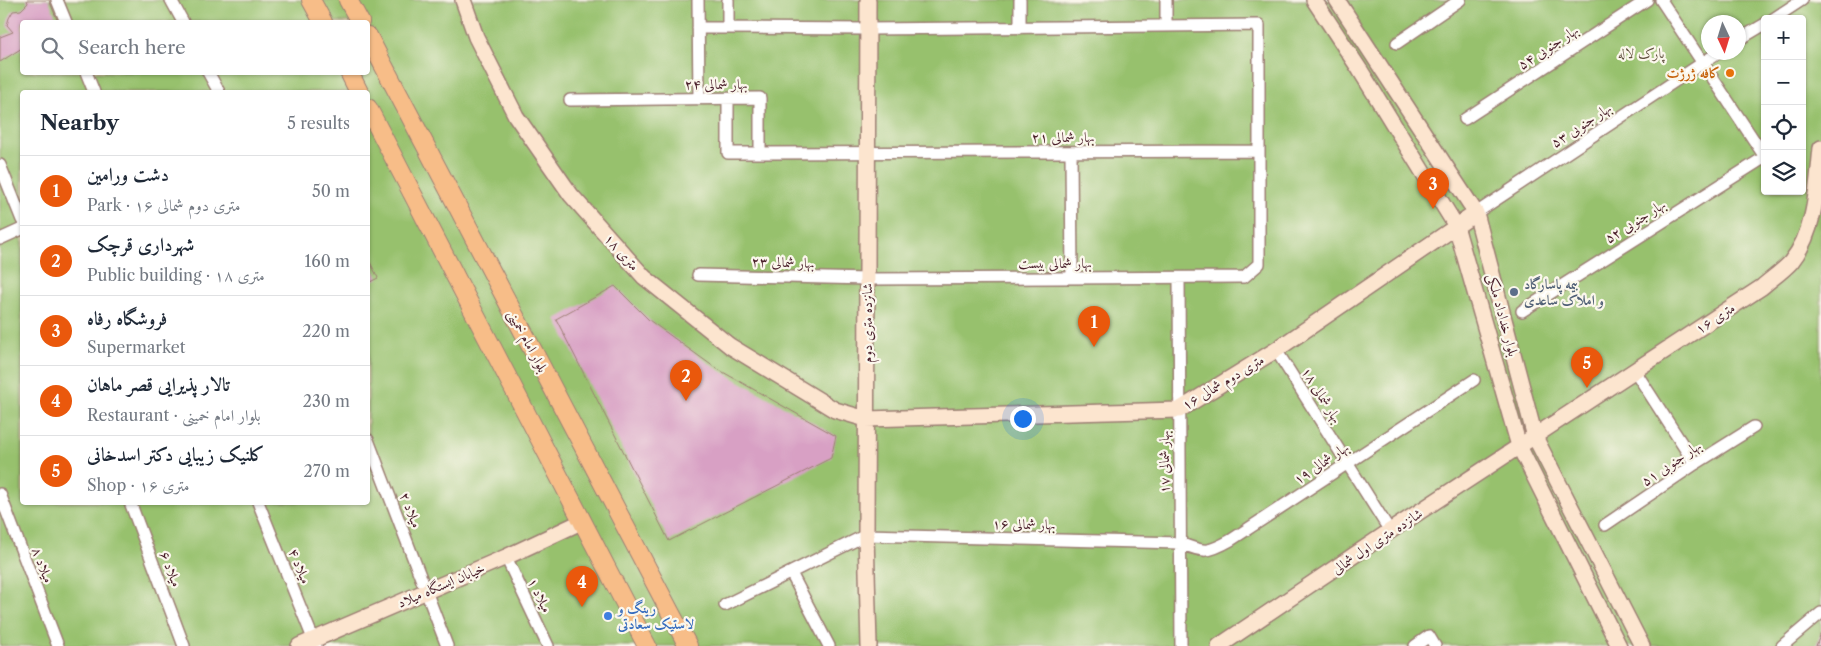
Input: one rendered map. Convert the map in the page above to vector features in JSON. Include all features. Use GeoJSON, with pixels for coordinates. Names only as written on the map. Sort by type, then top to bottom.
{"type":"FeatureCollection","features":[{"type":"Feature","properties":{"kind":"main road"},"geometry":{"type":"LineString","coordinates":[[311,0],[322,20]]}},
{"type":"Feature","properties":{"kind":"main road"},"geometry":{"type":"LineString","coordinates":[[348,0],[359,20]]}},
{"type":"Feature","properties":{"kind":"main road","name":"بلوار امام خمینی"},"geometry":{"type":"LineString","coordinates":[[370,40],[688,646]]}},
{"type":"Feature","properties":{"kind":"main road"},"geometry":{"type":"LineString","coordinates":[[350,75],[358,90]]}},
{"type":"Feature","properties":{"kind":"main road"},"geometry":{"type":"LineString","coordinates":[[370,112],[647,646]]}},
{"type":"Feature","properties":{"kind":"street"},"geometry":{"type":"LineString","coordinates":[[57,0],[65,20]]}},
{"type":"Feature","properties":{"kind":"street"},"geometry":{"type":"LineString","coordinates":[[171,0],[182,20]]}},
{"type":"Feature","properties":{"kind":"street","name":"۱۸ متری"},"geometry":{"type":"LineString","coordinates":[[463,0],[476,36],[516,116],[571,195],[644,277],[730,346],[835,410],[866,419]]}},
{"type":"Feature","properties":{"kind":"street"},"geometry":{"type":"LineString","coordinates":[[698,0],[699,99]]}},
{"type":"Feature","properties":{"kind":"street"},"geometry":{"type":"LineString","coordinates":[[728,0],[728,28]]}},
{"type":"Feature","properties":{"kind":"street","name":"شانزده متری دوم"},"geometry":{"type":"LineString","coordinates":[[868,0],[866,535],[869,646]]}},
{"type":"Feature","properties":{"kind":"street"},"geometry":{"type":"LineString","coordinates":[[1020,0],[1020,28]]}},
{"type":"Feature","properties":{"kind":"street"},"geometry":{"type":"LineString","coordinates":[[1166,0],[1166,26]]}},
{"type":"Feature","properties":{"kind":"street","name":"بلوار خداداد ملکی"},"geometry":{"type":"LineString","coordinates":[[1314,0],[1360,70],[1456,226],[1520,446],[1619,646]]}},
{"type":"Feature","properties":{"kind":"street","name":"بلوار خداداد ملکی"},"geometry":{"type":"LineString","coordinates":[[1337,0],[1476,213],[1536,437],[1642,646]]}},
{"type":"Feature","properties":{"kind":"street"},"geometry":{"type":"LineString","coordinates":[[1397,43],[1460,0]]}},
{"type":"Feature","properties":{"kind":"street","name":"بهار جنوبی ۵۴"},"geometry":{"type":"LineString","coordinates":[[1465,119],[1647,0]]}},
{"type":"Feature","properties":{"kind":"street"},"geometry":{"type":"LineString","coordinates":[[1661,0],[1761,151]]}},
{"type":"Feature","properties":{"kind":"street"},"geometry":{"type":"LineString","coordinates":[[1779,15],[1802,0]]}},
{"type":"Feature","properties":{"kind":"street"},"geometry":{"type":"LineString","coordinates":[[698,28],[868,29],[1258,25],[1259,151]]}},
{"type":"Feature","properties":{"kind":"street"},"geometry":{"type":"LineString","coordinates":[[1746,35],[1761,26]]}},
{"type":"Feature","properties":{"kind":"street","name":"بهار جنوبی ۵۳"},"geometry":{"type":"LineString","coordinates":[[1476,213],[1707,60]]}},
{"type":"Feature","properties":{"kind":"street"},"geometry":{"type":"LineString","coordinates":[[87,75],[93,90]]}},
{"type":"Feature","properties":{"kind":"street"},"geometry":{"type":"LineString","coordinates":[[210,75],[218,90]]}},
{"type":"Feature","properties":{"kind":"street"},"geometry":{"type":"LineString","coordinates":[[728,98],[728,154],[868,153]]}},
{"type":"Feature","properties":{"kind":"street","name":"بهار شمالی ۲۴"},"geometry":{"type":"LineString","coordinates":[[570,100],[760,98],[760,153]]}},
{"type":"Feature","properties":{"kind":"street","name":"۱۶ متری"},"geometry":{"type":"LineString","coordinates":[[1536,437],[1762,287],[1791,262],[1807,235],[1815,201],[1821,148]]}},
{"type":"Feature","properties":{"kind":"street","name":"بهار شمالی ۲۱"},"geometry":{"type":"LineString","coordinates":[[868,153],[1259,151]]}},
{"type":"Feature","properties":{"kind":"street","name":"بهار شمالی بیست"},"geometry":{"type":"LineString","coordinates":[[867,279],[1244,277],[1259,264],[1259,151]]}},
{"type":"Feature","properties":{"kind":"street"},"geometry":{"type":"LineString","coordinates":[[1071,152],[1072,278]]}},
{"type":"Feature","properties":{"kind":"street","name":"بهار جنوبی ۵۲"},"geometry":{"type":"LineString","coordinates":[[1522,311],[1761,160]]}},
{"type":"Feature","properties":{"kind":"street"},"geometry":{"type":"LineString","coordinates":[[0,166],[20,215]]}},
{"type":"Feature","properties":{"kind":"street","name":"۱۶ متری دوم شمالی"},"geometry":{"type":"LineString","coordinates":[[866,419],[1179,410],[1276,350],[1476,213]]}},
{"type":"Feature","properties":{"kind":"street"},"geometry":{"type":"LineString","coordinates":[[0,239],[20,230]]}},
{"type":"Feature","properties":{"kind":"street","name":"بهار شمالی ۲۳"},"geometry":{"type":"LineString","coordinates":[[698,275],[867,279]]}},
{"type":"Feature","properties":{"kind":"street","name":"بهار شمالی ۱۷"},"geometry":{"type":"LineString","coordinates":[[1179,278],[1180,646]]}},
{"type":"Feature","properties":{"kind":"street","name":"بهار شمالی ۱۸"},"geometry":{"type":"LineString","coordinates":[[1276,350],[1390,531]]}},
{"type":"Feature","properties":{"kind":"street"},"geometry":{"type":"LineString","coordinates":[[1635,370],[1695,464]]}},
{"type":"Feature","properties":{"kind":"street","name":"بهار شمالی ۱۹"},"geometry":{"type":"LineString","coordinates":[[1180,543],[1198,550],[1213,550],[1474,380]]}},
{"type":"Feature","properties":{"kind":"street","name":"بهار جنوبی ۵۱"},"geometry":{"type":"LineString","coordinates":[[1605,525],[1754,426]]}},
{"type":"Feature","properties":{"kind":"street","name":"شانزده متری اول شمالی"},"geometry":{"type":"LineString","coordinates":[[1219,646],[1390,531],[1536,437]]}},
{"type":"Feature","properties":{"kind":"street","name":"میلاد ۲"},"geometry":{"type":"LineString","coordinates":[[370,445],[447,646]]}},
{"type":"Feature","properties":{"kind":"street","name":"میلاد ۸"},"geometry":{"type":"LineString","coordinates":[[0,494],[58,646]]}},
{"type":"Feature","properties":{"kind":"street","name":"میلاد ۶"},"geometry":{"type":"LineString","coordinates":[[131,505],[184,646]]}},
{"type":"Feature","properties":{"kind":"street","name":"میلاد ۴"},"geometry":{"type":"LineString","coordinates":[[259,505],[315,643]]}},
{"type":"Feature","properties":{"kind":"street","name":"خیابان ایستگاه میلاد"},"geometry":{"type":"LineString","coordinates":[[299,646],[315,643],[583,521]]}},
{"type":"Feature","properties":{"kind":"street"},"geometry":{"type":"LineString","coordinates":[[725,605],[866,535]]}},
{"type":"Feature","properties":{"kind":"street","name":"بهار شمالی ۱۶"},"geometry":{"type":"LineString","coordinates":[[866,535],[1180,543]]}},
{"type":"Feature","properties":{"kind":"street","name":"میلاد ۱"},"geometry":{"type":"LineString","coordinates":[[506,557],[548,646]]}},
{"type":"Feature","properties":{"kind":"street"},"geometry":{"type":"LineString","coordinates":[[790,573],[829,646]]}},
{"type":"Feature","properties":{"kind":"street"},"geometry":{"type":"LineString","coordinates":[[1782,646],[1821,613]]}},
{"type":"Feature","properties":{"kind":"street"},"geometry":{"type":"LineString","coordinates":[[1415,646],[1432,641]]}},
{"type":"Feature","properties":{"kind":"green space","name":"پارک لاله"},"geometry":{"type":"Polygon","coordinates":[[[0,0],[1821,0],[1821,646],[0,646],[0,0]]]}},
{"type":"Feature","properties":{"kind":"building"},"geometry":{"type":"Polygon","coordinates":[[[27,0],[49,0],[57,20],[20,20],[20,49],[0,62],[0,37],[13,32],[7,25],[9,18],[13,11],[21,10],[28,3],[27,0]]]}},
{"type":"Feature","properties":{"kind":"building"},"geometry":{"type":"Polygon","coordinates":[[[370,262],[378,278],[370,282],[370,262]]]}},
{"type":"Feature","properties":{"kind":"building"},"geometry":{"type":"Polygon","coordinates":[[[615,286],[649,320],[714,367],[836,436],[831,458],[669,541],[556,319],[615,286]]]}},
{"type":"Feature","properties":{"kind":"building"},"geometry":{"type":"Polygon","coordinates":[[[1821,633],[1821,646],[1816,646],[1821,633]]]}},
{"type":"Feature","properties":{"kind":"place","name":"کافه ژرژت"},"geometry":{"type":"Point","coordinates":[1730,73]}},
{"type":"Feature","properties":{"kind":"place","name":"فروشگاه رفاه"},"geometry":{"type":"Point","coordinates":[1433,209]}},
{"type":"Feature","properties":{"kind":"place","name":"بیمه پاسارگاد و املاک ساعدی"},"geometry":{"type":"Point","coordinates":[1514,292]}},
{"type":"Feature","properties":{"kind":"place","name":"دشت ورامین"},"geometry":{"type":"Point","coordinates":[1094,347]}},
{"type":"Feature","properties":{"kind":"place","name":"کلنیک زیبایی دکتر اسدخانی"},"geometry":{"type":"Point","coordinates":[1587,388]}},
{"type":"Feature","properties":{"kind":"place","name":"شهرداری قرچک"},"geometry":{"type":"Point","coordinates":[686,401]}},
{"type":"Feature","properties":{"kind":"place","name":"تالار پذیرایی قصر ماهان"},"geometry":{"type":"Point","coordinates":[582,607]}},
{"type":"Feature","properties":{"kind":"place","name":"رینگ و لاستیک سعادتی"},"geometry":{"type":"Point","coordinates":[608,616]}}]}
